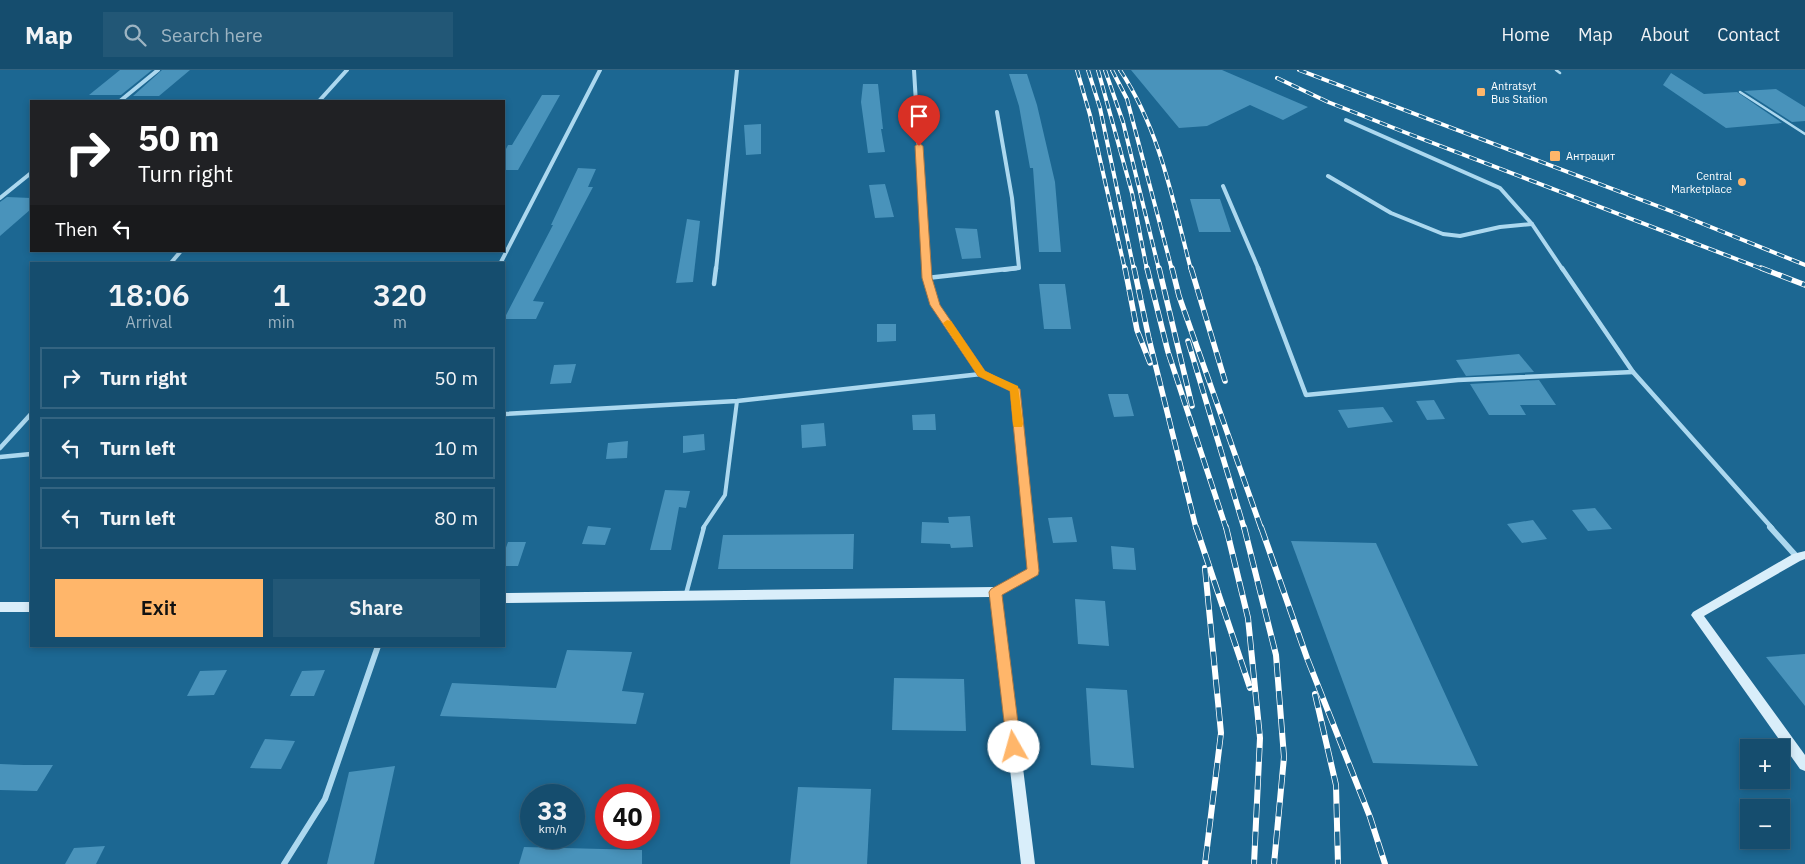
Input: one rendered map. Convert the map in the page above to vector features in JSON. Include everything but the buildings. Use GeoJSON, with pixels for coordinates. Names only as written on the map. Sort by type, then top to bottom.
{"type":"FeatureCollection","features":[{"type":"Feature","properties":{"kind":"street"},"geometry":{"type":"LineString","coordinates":[[121,100],[158,70]]}},
{"type":"Feature","properties":{"kind":"street"},"geometry":{"type":"LineString","coordinates":[[320,100],[347,70]]}},
{"type":"Feature","properties":{"kind":"street"},"geometry":{"type":"LineString","coordinates":[[501,262],[600,70]]}},
{"type":"Feature","properties":{"kind":"street"},"geometry":{"type":"LineString","coordinates":[[714,284],[737,70]]}},
{"type":"Feature","properties":{"kind":"street"},"geometry":{"type":"LineString","coordinates":[[914,70],[927,278],[935,305],[981,374]]}},
{"type":"Feature","properties":{"kind":"street"},"geometry":{"type":"LineString","coordinates":[[927,278],[1019,268],[1012,198],[997,112]]}},
{"type":"Feature","properties":{"kind":"street"},"geometry":{"type":"LineString","coordinates":[[1346,120],[1500,188],[1532,224],[1633,372],[1801,556],[1697,615],[1805,764]]}},
{"type":"Feature","properties":{"kind":"street"},"geometry":{"type":"LineString","coordinates":[[0,198],[30,174]]}},
{"type":"Feature","properties":{"kind":"street"},"geometry":{"type":"LineString","coordinates":[[1328,176],[1396,214],[1447,236],[1532,224]]}},
{"type":"Feature","properties":{"kind":"street"},"geometry":{"type":"LineString","coordinates":[[1223,186],[1256,263],[1306,394],[1458,380],[1633,372]]}},
{"type":"Feature","properties":{"kind":"street"},"geometry":{"type":"LineString","coordinates":[[172,262],[180,252]]}},
{"type":"Feature","properties":{"kind":"street"},"geometry":{"type":"LineString","coordinates":[[505,414],[737,400],[981,374],[1015,389],[1033,571],[995,592],[505,598]]}},
{"type":"Feature","properties":{"kind":"street"},"geometry":{"type":"LineString","coordinates":[[0,448],[30,415]]}},
{"type":"Feature","properties":{"kind":"street"},"geometry":{"type":"LineString","coordinates":[[0,457],[30,454]]}},
{"type":"Feature","properties":{"kind":"street"},"geometry":{"type":"LineString","coordinates":[[995,592],[1028,864]]}},
{"type":"Feature","properties":{"kind":"street"},"geometry":{"type":"LineString","coordinates":[[0,607],[30,607]]}},
{"type":"Feature","properties":{"kind":"street"},"geometry":{"type":"LineString","coordinates":[[284,864],[325,799],[378,647]]}},
{"type":"Feature","properties":{"kind":"lane"},"geometry":{"type":"LineString","coordinates":[[1556,70],[1560,73]]}},
{"type":"Feature","properties":{"kind":"lane"},"geometry":{"type":"LineString","coordinates":[[1740,92],[1805,134]]}},
{"type":"Feature","properties":{"kind":"lane"},"geometry":{"type":"LineString","coordinates":[[685,596],[701,531],[725,495],[737,400]]}},
{"type":"Feature","properties":{"kind":"railway"},"geometry":{"type":"LineString","coordinates":[[1077,70],[1090,115],[1125,270]]}},
{"type":"Feature","properties":{"kind":"railway"},"geometry":{"type":"LineString","coordinates":[[1088,70],[1100,108],[1134,270]]}},
{"type":"Feature","properties":{"kind":"railway"},"geometry":{"type":"LineString","coordinates":[[1098,70],[1132,193],[1147,270]]}},
{"type":"Feature","properties":{"kind":"railway"},"geometry":{"type":"LineString","coordinates":[[1105,70],[1123,122],[1159,270]]}},
{"type":"Feature","properties":{"kind":"railway"},"geometry":{"type":"LineString","coordinates":[[1112,70],[1127,99],[1172,270]]}},
{"type":"Feature","properties":{"kind":"railway"},"geometry":{"type":"LineString","coordinates":[[1120,70],[1134,93],[1155,141],[1171,192],[1191,270]]}},
{"type":"Feature","properties":{"kind":"railway"},"geometry":{"type":"LineString","coordinates":[[1299,70],[1676,213],[1805,265]]}},
{"type":"Feature","properties":{"kind":"railway"},"geometry":{"type":"LineString","coordinates":[[1277,78],[1328,102],[1404,132],[1765,270]]}},
{"type":"Feature","properties":{"kind":"railway"},"geometry":{"type":"LineString","coordinates":[[1125,268],[1137,330],[1150,363]]}},
{"type":"Feature","properties":{"kind":"railway"},"geometry":{"type":"LineString","coordinates":[[1134,268],[1149,339],[1196,528]]}},
{"type":"Feature","properties":{"kind":"railway"},"geometry":{"type":"LineString","coordinates":[[1147,268],[1168,352],[1226,528]]}},
{"type":"Feature","properties":{"kind":"railway"},"geometry":{"type":"LineString","coordinates":[[1159,268],[1192,406]]}},
{"type":"Feature","properties":{"kind":"railway"},"geometry":{"type":"LineString","coordinates":[[1172,268],[1179,296],[1261,528]]}},
{"type":"Feature","properties":{"kind":"railway"},"geometry":{"type":"LineString","coordinates":[[1191,268],[1225,381]]}},
{"type":"Feature","properties":{"kind":"railway"},"geometry":{"type":"LineString","coordinates":[[1761,268],[1805,285]]}},
{"type":"Feature","properties":{"kind":"railway"},"geometry":{"type":"LineString","coordinates":[[1188,341],[1244,528]]}},
{"type":"Feature","properties":{"kind":"railway"},"geometry":{"type":"LineString","coordinates":[[1196,527],[1250,688]]}},
{"type":"Feature","properties":{"kind":"railway"},"geometry":{"type":"LineString","coordinates":[[1226,527],[1248,618],[1260,738],[1254,864]]}},
{"type":"Feature","properties":{"kind":"railway"},"geometry":{"type":"LineString","coordinates":[[1244,527],[1276,655],[1284,757],[1274,864]]}},
{"type":"Feature","properties":{"kind":"railway"},"geometry":{"type":"LineString","coordinates":[[1261,527],[1307,658],[1370,817],[1385,864]]}},
{"type":"Feature","properties":{"kind":"railway"},"geometry":{"type":"LineString","coordinates":[[1205,568],[1221,733],[1205,864]]}},
{"type":"Feature","properties":{"kind":"railway"},"geometry":{"type":"LineString","coordinates":[[1315,694],[1336,785],[1338,864]]}},
{"type":"Feature","properties":{"kind":"slow traffic"},"geometry":{"type":"LineString","coordinates":[[947,323],[981,374],[1015,389],[1018,424]]}},
{"type":"Feature","properties":{"kind":"place","name":"Antratsyt Bus Station"},"geometry":{"type":"Point","coordinates":[1481,92]}},
{"type":"Feature","properties":{"kind":"place","name":"Антрацит"},"geometry":{"type":"Point","coordinates":[1555,156]}},
{"type":"Feature","properties":{"kind":"place","name":"Central Marketplace"},"geometry":{"type":"Point","coordinates":[1742,182]}},
{"type":"Feature","properties":{"kind":"route"},"geometry":{"type":"LineString","coordinates":[[919,146],[927,278],[935,305],[981,374],[1015,389],[1033,571],[995,592],[1014,747]]}}]}
